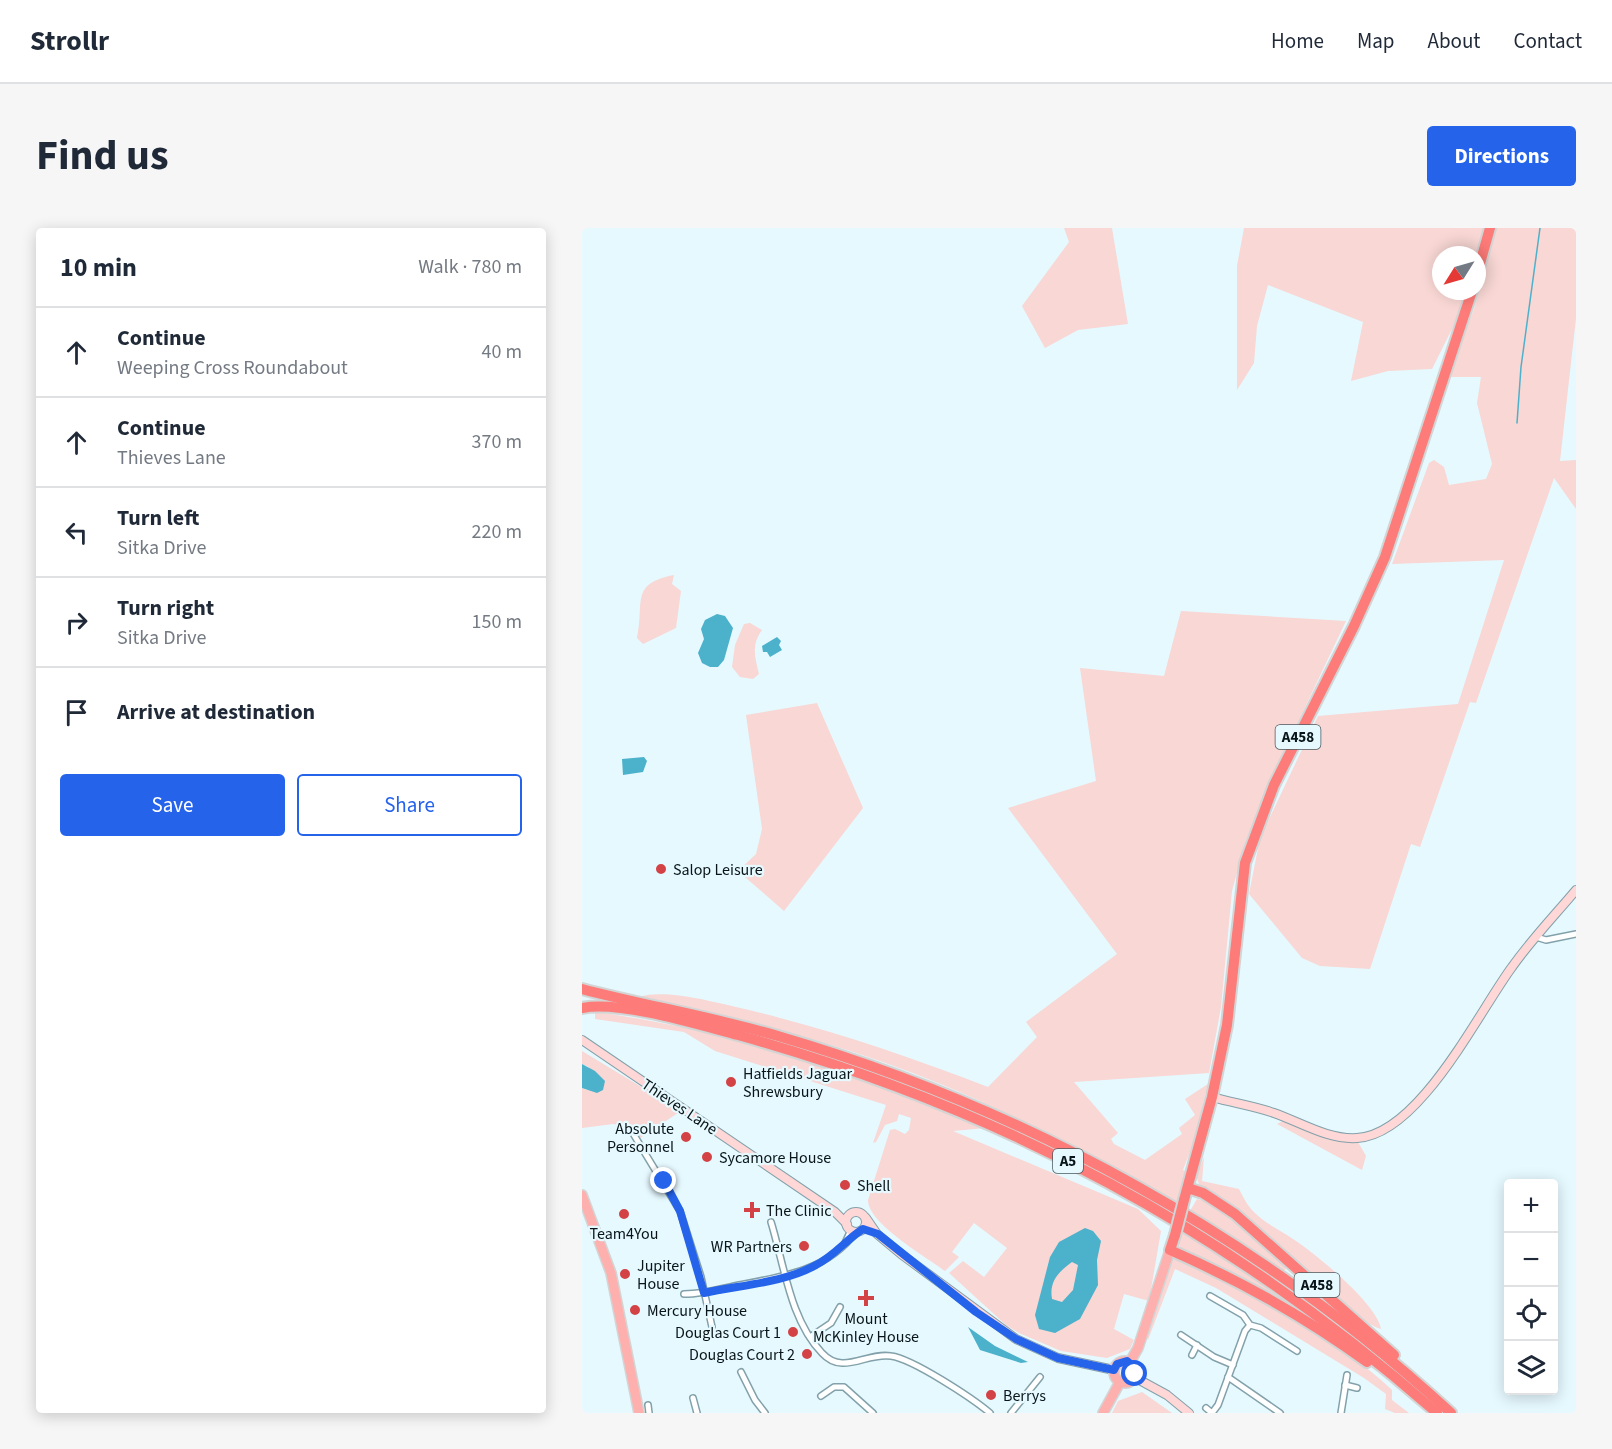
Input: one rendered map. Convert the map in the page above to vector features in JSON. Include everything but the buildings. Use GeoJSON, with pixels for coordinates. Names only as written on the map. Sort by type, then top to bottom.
{"type":"FeatureCollection","features":[{"type":"Feature","properties":{"kind":"highway"},"geometry":{"type":"LineString","coordinates":[[1485,246],[1490,228]]}},
{"type":"Feature","properties":{"kind":"highway","name":"A458"},"geometry":{"type":"LineString","coordinates":[[1402,1382],[1384,1375],[1298,1317],[1216,1269],[1170,1250],[1212,1097],[1227,1025],[1245,863],[1274,785],[1354,626],[1385,557],[1469,300]]}},
{"type":"Feature","properties":{"kind":"highway","name":"A5"},"geometry":{"type":"LineString","coordinates":[[582,989],[709,1017],[846,1058],[985,1111],[1088,1160],[1186,1215],[1256,1259],[1323,1307],[1451,1413]]}},
{"type":"Feature","properties":{"kind":"highway","name":"A5"},"geometry":{"type":"LineString","coordinates":[[582,1008],[591,1006],[646,1013],[779,1047],[915,1092],[1021,1138],[1170,1216],[1309,1309],[1402,1382],[1437,1413]]}},
{"type":"Feature","properties":{"kind":"highway","name":"A458"},"geometry":{"type":"LineString","coordinates":[[1188,1188],[1203,1193],[1235,1214],[1418,1376],[1434,1397]]}},
{"type":"Feature","properties":{"kind":"main road"},"geometry":{"type":"LineString","coordinates":[[1212,1097],[1257,1107],[1345,1138],[1367,1137],[1385,1130],[1408,1112],[1468,1038],[1511,967],[1576,890]]}},
{"type":"Feature","properties":{"kind":"main road","name":"Thieves Lane"},"geometry":{"type":"LineString","coordinates":[[583,1041],[835,1212],[854,1229]]}},
{"type":"Feature","properties":{"kind":"main road"},"geometry":{"type":"LineString","coordinates":[[582,1196],[611,1273],[639,1413]]}},
{"type":"Feature","properties":{"kind":"main road"},"geometry":{"type":"LineString","coordinates":[[835,1212],[859,1212],[878,1234],[976,1312],[1016,1339],[1058,1358],[1114,1370]]}},
{"type":"Feature","properties":{"kind":"main road"},"geometry":{"type":"LineString","coordinates":[[851,1213],[854,1229]]}},
{"type":"Feature","properties":{"kind":"main road"},"geometry":{"type":"LineString","coordinates":[[854,1229],[866,1218]]}},
{"type":"Feature","properties":{"kind":"main road"},"geometry":{"type":"LineString","coordinates":[[854,1229],[878,1234]]}},
{"type":"Feature","properties":{"kind":"main road","name":"A458"},"geometry":{"type":"LineString","coordinates":[[1130,1362],[1138,1348],[1170,1250]]}},
{"type":"Feature","properties":{"kind":"main road"},"geometry":{"type":"LineString","coordinates":[[1120,1362],[1130,1362],[1134,1367],[1134,1377],[1130,1381],[1120,1382],[1115,1377],[1114,1370],[1120,1362]]}},
{"type":"Feature","properties":{"kind":"main road"},"geometry":{"type":"LineString","coordinates":[[1134,1377],[1167,1395],[1189,1413]]}},
{"type":"Feature","properties":{"kind":"main road"},"geometry":{"type":"LineString","coordinates":[[1103,1413],[1120,1382]]}},
{"type":"Feature","properties":{"kind":"street"},"geometry":{"type":"LineString","coordinates":[[1536,937],[1546,940],[1576,934]]}},
{"type":"Feature","properties":{"kind":"street"},"geometry":{"type":"LineString","coordinates":[[634,1136],[680,1211],[712,1327]]}},
{"type":"Feature","properties":{"kind":"street"},"geometry":{"type":"LineString","coordinates":[[771,1222],[799,1315],[810,1337],[822,1353],[834,1362],[849,1364],[887,1356],[903,1360],[974,1401],[990,1413]]}},
{"type":"Feature","properties":{"kind":"street"},"geometry":{"type":"LineString","coordinates":[[684,1294],[704,1293],[788,1276],[817,1265],[845,1243],[854,1229]]}},
{"type":"Feature","properties":{"kind":"street"},"geometry":{"type":"LineString","coordinates":[[1210,1296],[1243,1315],[1250,1325],[1261,1328],[1293,1350]]}},
{"type":"Feature","properties":{"kind":"street"},"geometry":{"type":"LineString","coordinates":[[810,1337],[831,1323],[840,1307]]}},
{"type":"Feature","properties":{"kind":"street"},"geometry":{"type":"LineString","coordinates":[[1206,1408],[1212,1413],[1245,1331],[1250,1325]]}},
{"type":"Feature","properties":{"kind":"street"},"geometry":{"type":"LineString","coordinates":[[1181,1335],[1233,1365]]}},
{"type":"Feature","properties":{"kind":"street"},"geometry":{"type":"LineString","coordinates":[[1192,1355],[1197,1345]]}},
{"type":"Feature","properties":{"kind":"street"},"geometry":{"type":"LineString","coordinates":[[752,1373],[743,1375],[755,1400],[765,1413]]}},
{"type":"Feature","properties":{"kind":"street"},"geometry":{"type":"LineString","coordinates":[[1341,1413],[1347,1375]]}},
{"type":"Feature","properties":{"kind":"street"},"geometry":{"type":"LineString","coordinates":[[1011,1413],[1040,1377]]}},
{"type":"Feature","properties":{"kind":"street"},"geometry":{"type":"LineString","coordinates":[[1228,1377],[1280,1413]]}},
{"type":"Feature","properties":{"kind":"street"},"geometry":{"type":"LineString","coordinates":[[1034,1385],[1041,1390]]}},
{"type":"Feature","properties":{"kind":"street"},"geometry":{"type":"LineString","coordinates":[[1346,1385],[1356,1388]]}},
{"type":"Feature","properties":{"kind":"street"},"geometry":{"type":"LineString","coordinates":[[825,1395],[834,1387],[844,1387],[873,1413]]}},
{"type":"Feature","properties":{"kind":"street"},"geometry":{"type":"LineString","coordinates":[[693,1398],[697,1413]]}},
{"type":"Feature","properties":{"kind":"shaded area"},"geometry":{"type":"Polygon","coordinates":[[[1064,228],[1112,228],[1128,324],[1078,330],[1045,348],[1022,306],[1069,242],[1064,228]]]}},
{"type":"Feature","properties":{"kind":"shaded area"},"geometry":{"type":"Polygon","coordinates":[[[1244,228],[1484,228],[1479,246],[1432,246],[1432,300],[1462,300],[1457,319],[1432,369],[1388,371],[1351,381],[1363,322],[1268,285],[1257,326],[1254,363],[1237,390],[1237,266],[1244,228]]]}},
{"type":"Feature","properties":{"kind":"shaded area"},"geometry":{"type":"Polygon","coordinates":[[[1496,228],[1576,228],[1576,318],[1560,461],[1576,460],[1576,509],[1554,478],[1476,703],[1470,702],[1420,847],[1411,844],[1370,969],[1320,966],[1302,958],[1249,894],[1260,838],[1318,716],[1458,704],[1504,560],[1392,564],[1429,463],[1434,460],[1444,467],[1449,485],[1486,479],[1492,464],[1477,403],[1481,377],[1448,377],[1476,300],[1486,300],[1486,265],[1496,228]]]}},
{"type":"Feature","properties":{"kind":"shaded area"},"geometry":{"type":"Polygon","coordinates":[[[674,575],[672,584],[681,591],[676,628],[643,644],[637,638],[640,605],[645,589],[660,579],[674,575]]]}},
{"type":"Feature","properties":{"kind":"shaded area"},"geometry":{"type":"Polygon","coordinates":[[[1181,611],[1346,621],[1280,760],[1246,840],[1232,891],[1221,1007],[1209,1073],[1074,1082],[1118,1133],[1111,1139],[1114,1144],[1145,1160],[1182,1134],[1179,1128],[1195,1115],[1185,1099],[1208,1084],[1193,1144],[1183,1170],[1188,1172],[1177,1204],[1041,1130],[970,1097],[899,1068],[803,1037],[639,997],[661,994],[687,997],[800,1023],[864,1042],[988,1087],[1037,1037],[1026,1022],[1117,954],[1008,808],[1096,781],[1080,668],[1164,676],[1181,611]]]}},
{"type":"Feature","properties":{"kind":"shaded area"},"geometry":{"type":"Polygon","coordinates":[[[750,623],[762,630],[755,646],[759,674],[753,679],[740,677],[732,667],[735,645],[744,624],[750,623]]]}},
{"type":"Feature","properties":{"kind":"shaded area"},"geometry":{"type":"Polygon","coordinates":[[[817,703],[863,808],[784,911],[738,871],[756,854],[762,829],[746,715],[817,703]]]}},
{"type":"Feature","properties":{"kind":"shaded area"},"geometry":{"type":"Polygon","coordinates":[[[595,1012],[696,1030],[746,1043],[890,1090],[986,1128],[953,1131],[1138,1209],[1161,1231],[1149,1301],[1124,1294],[1114,1329],[1134,1340],[1130,1349],[1107,1358],[1061,1351],[1006,1325],[949,1273],[963,1261],[984,1277],[1007,1248],[974,1223],[952,1252],[959,1257],[945,1271],[900,1239],[878,1219],[868,1200],[890,1130],[895,1129],[905,1134],[909,1130],[911,1118],[899,1114],[897,1121],[885,1125],[876,1142],[873,1143],[886,1105],[715,1051],[684,1032],[595,1019],[595,1012]]]}},
{"type":"Feature","properties":{"kind":"shaded area"},"geometry":{"type":"Polygon","coordinates":[[[582,1051],[681,1111],[640,1138],[632,1127],[613,1124],[582,1128],[582,1088],[587,1090],[589,1067],[582,1064],[582,1051]]]}},
{"type":"Feature","properties":{"kind":"shaded area"},"geometry":{"type":"Polygon","coordinates":[[[1285,1120],[1358,1142],[1366,1156],[1362,1170],[1277,1124],[1285,1120]]]}},
{"type":"Feature","properties":{"kind":"shaded area"},"geometry":{"type":"Polygon","coordinates":[[[1204,1157],[1202,1181],[1239,1189],[1247,1204],[1256,1214],[1306,1248],[1345,1281],[1369,1307],[1381,1329],[1354,1313],[1263,1231],[1199,1184],[1196,1176],[1204,1157]]]}},
{"type":"Feature","properties":{"kind":"shaded area"},"geometry":{"type":"Polygon","coordinates":[[[1197,1199],[1220,1209],[1232,1218],[1287,1267],[1284,1271],[1190,1211],[1197,1199]]]}},
{"type":"Feature","properties":{"kind":"shaded area"},"geometry":{"type":"Polygon","coordinates":[[[1181,1229],[1259,1278],[1340,1336],[1235,1275],[1181,1249],[1177,1241],[1181,1229]]]}},
{"type":"Feature","properties":{"kind":"shaded area"},"geometry":{"type":"Polygon","coordinates":[[[1179,1257],[1256,1298],[1348,1355],[1392,1390],[1392,1400],[1409,1413],[1395,1413],[1385,1409],[1386,1394],[1364,1378],[1216,1288],[1175,1269],[1148,1340],[1146,1336],[1171,1260],[1179,1257]]]}},
{"type":"Feature","properties":{"kind":"shaded area"},"geometry":{"type":"Polygon","coordinates":[[[1142,1392],[1172,1413],[1112,1413],[1118,1401],[1142,1392]]]}},
{"type":"Feature","properties":{"kind":"water"},"geometry":{"type":"Polygon","coordinates":[[[717,614],[725,616],[733,628],[724,660],[718,667],[710,667],[702,663],[698,653],[704,639],[701,629],[705,620],[717,614]]]}},
{"type":"Feature","properties":{"kind":"water"},"geometry":{"type":"Polygon","coordinates":[[[777,637],[781,641],[779,645],[782,650],[770,657],[767,652],[763,652],[762,646],[777,637]]]}},
{"type":"Feature","properties":{"kind":"water"},"geometry":{"type":"Polygon","coordinates":[[[644,757],[647,761],[643,772],[623,775],[622,759],[644,757]]]}},
{"type":"Feature","properties":{"kind":"water"},"geometry":{"type":"Polygon","coordinates":[[[582,1064],[595,1071],[605,1081],[603,1090],[597,1093],[582,1088],[582,1064]]]}},
{"type":"Feature","properties":{"kind":"water"},"geometry":{"type":"Polygon","coordinates":[[[1085,1228],[1093,1231],[1101,1241],[1097,1260],[1098,1285],[1080,1319],[1055,1333],[1039,1329],[1035,1315],[1050,1257],[1059,1242],[1085,1228]],[[1072,1262],[1059,1274],[1053,1282],[1052,1299],[1062,1302],[1073,1290],[1078,1265],[1072,1262]]]}},
{"type":"Feature","properties":{"kind":"water"},"geometry":{"type":"Polygon","coordinates":[[[968,1327],[995,1346],[1028,1362],[1021,1363],[980,1350],[968,1327]]]}},
{"type":"Feature","properties":{"kind":"waterway"},"geometry":{"type":"LineString","coordinates":[[1517,423],[1521,367],[1540,228]]}},
{"type":"Feature","properties":{"kind":"place","name":"Salop Leisure"},"geometry":{"type":"Point","coordinates":[661,869]}},
{"type":"Feature","properties":{"kind":"place","name":"Hatfields Jaguar Shrewsbury"},"geometry":{"type":"Point","coordinates":[731,1082]}},
{"type":"Feature","properties":{"kind":"place","name":"Absolute Personnel"},"geometry":{"type":"Point","coordinates":[686,1137]}},
{"type":"Feature","properties":{"kind":"place","name":"Sycamore House"},"geometry":{"type":"Point","coordinates":[707,1157]}},
{"type":"Feature","properties":{"kind":"place","name":"Shell"},"geometry":{"type":"Point","coordinates":[845,1185]}},
{"type":"Feature","properties":{"kind":"place","name":"The Clinic"},"geometry":{"type":"Point","coordinates":[752,1210]}},
{"type":"Feature","properties":{"kind":"place","name":"Team4You"},"geometry":{"type":"Point","coordinates":[624,1214]}},
{"type":"Feature","properties":{"kind":"place","name":"WR Partners"},"geometry":{"type":"Point","coordinates":[804,1246]}},
{"type":"Feature","properties":{"kind":"place","name":"Jupiter House"},"geometry":{"type":"Point","coordinates":[625,1274]}},
{"type":"Feature","properties":{"kind":"place","name":"Mount McKinley House"},"geometry":{"type":"Point","coordinates":[866,1298]}},
{"type":"Feature","properties":{"kind":"place","name":"Mercury House"},"geometry":{"type":"Point","coordinates":[635,1310]}},
{"type":"Feature","properties":{"kind":"place","name":"Douglas Court 1"},"geometry":{"type":"Point","coordinates":[793,1332]}},
{"type":"Feature","properties":{"kind":"place","name":"Douglas Court 2"},"geometry":{"type":"Point","coordinates":[807,1354]}},
{"type":"Feature","properties":{"kind":"place","name":"Berrys"},"geometry":{"type":"Point","coordinates":[991,1395]}},
{"type":"Feature","properties":{"kind":"route"},"geometry":{"type":"LineString","coordinates":[[664,1181],[680,1211],[692,1245],[704,1293],[788,1276],[808,1269],[824,1261],[851,1239],[856,1232],[863,1229],[878,1234],[976,1312],[1016,1339],[1058,1358],[1114,1370],[1117,1364],[1127,1361],[1133,1365],[1135,1374]]}}]}
